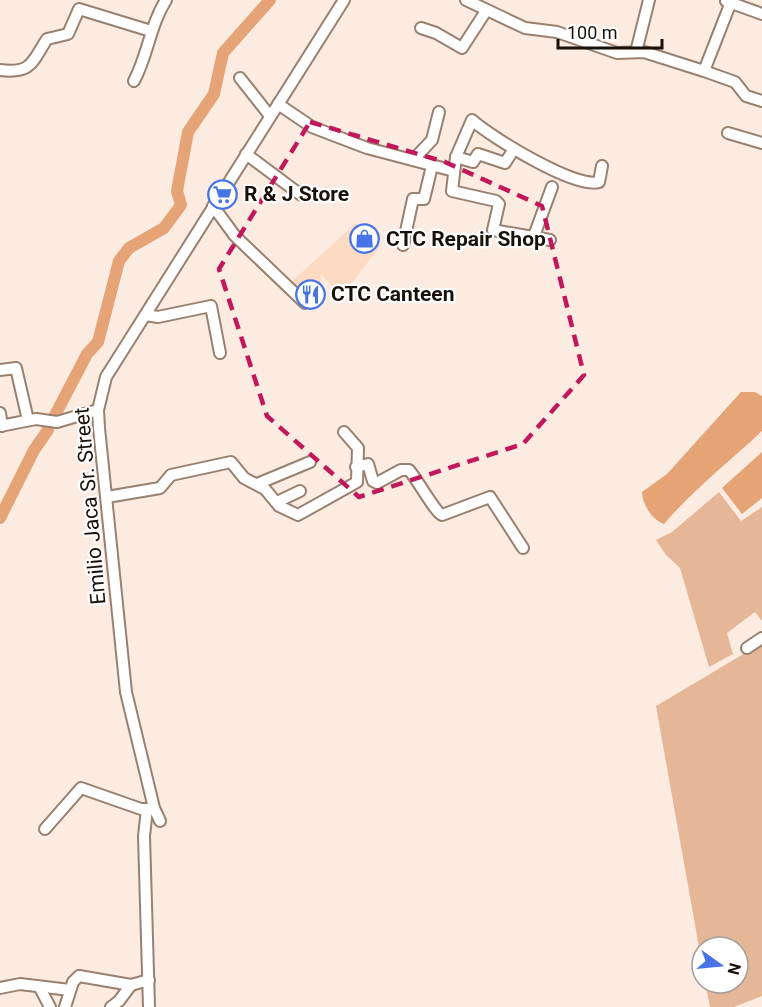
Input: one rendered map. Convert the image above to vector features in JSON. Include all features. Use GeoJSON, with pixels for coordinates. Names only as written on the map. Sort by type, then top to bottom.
{"type":"FeatureCollection","features":[{"type":"Feature","properties":{"kind":"street"},"geometry":{"type":"LineString","coordinates":[[134,81],[147,51],[151,31],[166,0]]}},
{"type":"Feature","properties":{"kind":"street","name":"Emilio Jaca Sr. Street"},"geometry":{"type":"LineString","coordinates":[[160,821],[151,809],[126,692],[98,410],[106,377],[344,0]]}},
{"type":"Feature","properties":{"kind":"street"},"geometry":{"type":"LineString","coordinates":[[466,0],[525,28],[557,32],[617,53],[644,52],[704,71],[735,82],[746,96],[762,101]]}},
{"type":"Feature","properties":{"kind":"street"},"geometry":{"type":"LineString","coordinates":[[636,52],[649,0]]}},
{"type":"Feature","properties":{"kind":"street"},"geometry":{"type":"LineString","coordinates":[[704,71],[727,1],[762,14]]}},
{"type":"Feature","properties":{"kind":"street"},"geometry":{"type":"LineString","coordinates":[[0,70],[16,71],[33,64],[47,39],[68,33],[79,9],[151,31]]}},
{"type":"Feature","properties":{"kind":"street"},"geometry":{"type":"LineString","coordinates":[[421,28],[436,33],[462,48],[486,11]]}},
{"type":"Feature","properties":{"kind":"street"},"geometry":{"type":"LineString","coordinates":[[240,78],[270,116]]}},
{"type":"Feature","properties":{"kind":"street"},"geometry":{"type":"LineString","coordinates":[[278,104],[312,127],[367,148],[454,171]]}},
{"type":"Feature","properties":{"kind":"street"},"geometry":{"type":"LineString","coordinates":[[413,160],[432,140],[439,112]]}},
{"type":"Feature","properties":{"kind":"street"},"geometry":{"type":"LineString","coordinates":[[550,240],[493,230],[499,204],[496,201],[452,191],[456,157],[472,120],[490,136],[568,176],[599,182],[602,166]]}},
{"type":"Feature","properties":{"kind":"street"},"geometry":{"type":"LineString","coordinates":[[728,133],[762,142]]}},
{"type":"Feature","properties":{"kind":"street"},"geometry":{"type":"LineString","coordinates":[[456,157],[473,162],[478,154],[504,163],[514,149]]}},
{"type":"Feature","properties":{"kind":"street"},"geometry":{"type":"LineString","coordinates":[[246,154],[302,195]]}},
{"type":"Feature","properties":{"kind":"street"},"geometry":{"type":"LineString","coordinates":[[403,245],[413,200],[424,199],[432,166]]}},
{"type":"Feature","properties":{"kind":"street"},"geometry":{"type":"LineString","coordinates":[[534,236],[552,187]]}},
{"type":"Feature","properties":{"kind":"street"},"geometry":{"type":"LineString","coordinates":[[213,206],[235,236],[305,303]]}},
{"type":"Feature","properties":{"kind":"street"},"geometry":{"type":"LineString","coordinates":[[146,315],[158,317],[211,306],[220,353]]}},
{"type":"Feature","properties":{"kind":"street"},"geometry":{"type":"LineString","coordinates":[[0,370],[16,368],[28,420]]}},
{"type":"Feature","properties":{"kind":"street"},"geometry":{"type":"LineString","coordinates":[[0,413],[1,426],[28,420],[57,422],[98,410]]}},
{"type":"Feature","properties":{"kind":"street"},"geometry":{"type":"LineString","coordinates":[[107,497],[160,488],[171,475],[228,462],[234,464],[244,478],[257,484],[294,515],[302,514],[356,484],[358,448],[345,432]]}},
{"type":"Feature","properties":{"kind":"street"},"geometry":{"type":"LineString","coordinates":[[257,484],[310,462]]}},
{"type":"Feature","properties":{"kind":"street"},"geometry":{"type":"LineString","coordinates":[[356,467],[368,464],[373,481],[377,483],[401,470],[409,470],[425,490],[438,513],[442,515],[490,497],[523,548]]}},
{"type":"Feature","properties":{"kind":"street"},"geometry":{"type":"LineString","coordinates":[[277,502],[300,491]]}},
{"type":"Feature","properties":{"kind":"street"},"geometry":{"type":"LineString","coordinates":[[747,648],[762,638]]}},
{"type":"Feature","properties":{"kind":"street"},"geometry":{"type":"LineString","coordinates":[[45,829],[81,788],[151,809],[144,828],[149,1007]]}},
{"type":"Feature","properties":{"kind":"street"},"geometry":{"type":"LineString","coordinates":[[65,1007],[73,982],[79,976],[131,985],[149,980]]}},
{"type":"Feature","properties":{"kind":"street"},"geometry":{"type":"LineString","coordinates":[[0,988],[20,984],[70,990]]}},
{"type":"Feature","properties":{"kind":"street"},"geometry":{"type":"LineString","coordinates":[[111,1007],[119,1001],[131,985]]}},
{"type":"Feature","properties":{"kind":"street"},"geometry":{"type":"LineString","coordinates":[[40,988],[50,1007]]}},
{"type":"Feature","properties":{"kind":"highlighted area"},"geometry":{"type":"Polygon","coordinates":[[[310,122],[445,162],[542,206],[584,375],[523,444],[359,497],[267,416],[219,269],[310,122]]]}},
{"type":"Feature","properties":{"kind":"shaded area"},"geometry":{"type":"Polygon","coordinates":[[[356,223],[381,245],[344,293],[339,289],[336,290],[321,274],[318,302],[306,302],[288,285],[356,223]]]}},
{"type":"Feature","properties":{"kind":"shaded area"},"geometry":{"type":"Polygon","coordinates":[[[741,392],[755,392],[762,396],[762,431],[699,487],[664,524],[660,522],[648,511],[642,492],[667,474],[741,392]]]}},
{"type":"Feature","properties":{"kind":"shaded area"},"geometry":{"type":"Polygon","coordinates":[[[762,452],[762,498],[742,514],[722,488],[762,452]]]}},
{"type":"Feature","properties":{"kind":"shaded area"},"geometry":{"type":"Polygon","coordinates":[[[719,492],[741,521],[762,507],[762,621],[755,612],[727,633],[733,654],[709,667],[680,568],[666,555],[656,540],[672,532],[719,492]]]}},
{"type":"Feature","properties":{"kind":"shaded area"},"geometry":{"type":"Polygon","coordinates":[[[762,643],[762,996],[734,1007],[710,1007],[708,995],[750,995],[750,935],[697,935],[656,706],[762,643]]]}},
{"type":"Feature","properties":{"kind":"waterway"},"geometry":{"type":"LineString","coordinates":[[53,419],[87,354],[98,342],[119,261],[129,248],[164,228],[181,205],[177,191],[188,132],[214,94],[223,53],[270,0]]}},
{"type":"Feature","properties":{"kind":"waterway"},"geometry":{"type":"LineString","coordinates":[[0,518],[34,450],[48,430]]}},
{"type":"Feature","properties":{"kind":"place","name":"R & J Store"},"geometry":{"type":"Point","coordinates":[223,194]}},
{"type":"Feature","properties":{"kind":"place","name":"CTC Repair Shop"},"geometry":{"type":"Point","coordinates":[365,239]}},
{"type":"Feature","properties":{"kind":"place","name":"CTC Canteen"},"geometry":{"type":"Point","coordinates":[310,294]}}]}
